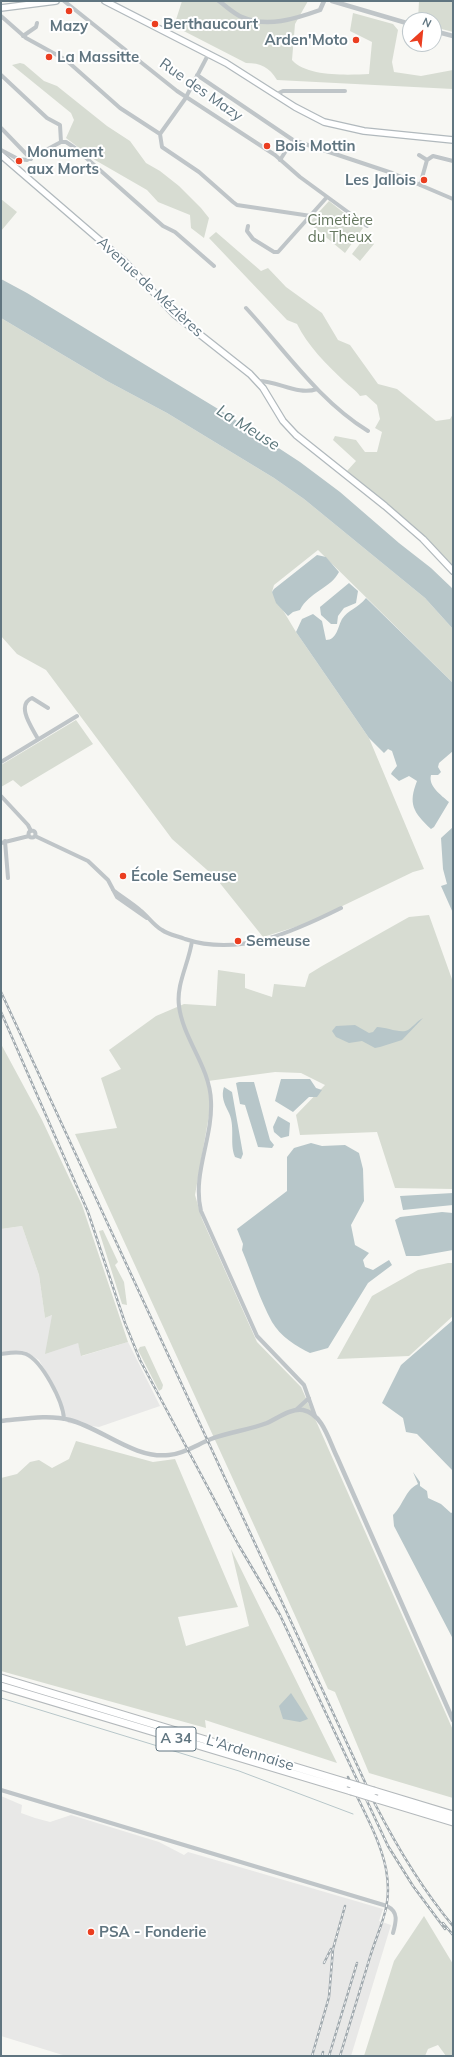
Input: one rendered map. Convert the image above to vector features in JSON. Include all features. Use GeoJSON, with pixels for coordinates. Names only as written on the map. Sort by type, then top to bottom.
{"type":"FeatureCollection","features":[{"type":"Feature","properties":{"kind":"highway","name":"L'Ardennaise"},"geometry":{"type":"LineString","coordinates":[[1,1678],[453,1815]]}},
{"type":"Feature","properties":{"kind":"highway","name":"L'Ardennaise"},"geometry":{"type":"LineString","coordinates":[[1,1686],[453,1822]]}},
{"type":"Feature","properties":{"kind":"main road"},"geometry":{"type":"LineString","coordinates":[[1,8],[56,1]]}},
{"type":"Feature","properties":{"kind":"main road"},"geometry":{"type":"LineString","coordinates":[[109,2],[208,55],[226,63],[275,95],[313,117],[336,126],[364,131],[453,140]]}},
{"type":"Feature","properties":{"kind":"main road","name":"Avenue de Mézières"},"geometry":{"type":"LineString","coordinates":[[1,155],[124,261],[174,314],[257,380],[284,421],[296,434],[423,539],[453,571]]}},
{"type":"Feature","properties":{"kind":"street","name":"Rue des Mazy"},"geometry":{"type":"LineString","coordinates":[[64,1],[186,97],[280,160],[326,197],[366,226]]}},
{"type":"Feature","properties":{"kind":"street"},"geometry":{"type":"LineString","coordinates":[[219,1],[241,17],[262,23],[279,22],[308,15],[320,10],[324,1]]}},
{"type":"Feature","properties":{"kind":"street"},"geometry":{"type":"LineString","coordinates":[[332,1],[402,22]]}},
{"type":"Feature","properties":{"kind":"street"},"geometry":{"type":"LineString","coordinates":[[1,16],[23,36],[66,60],[120,108],[160,134]]}},
{"type":"Feature","properties":{"kind":"street"},"geometry":{"type":"LineString","coordinates":[[23,36],[36,27],[37,23]]}},
{"type":"Feature","properties":{"kind":"street"},"geometry":{"type":"LineString","coordinates":[[442,33],[453,36]]}},
{"type":"Feature","properties":{"kind":"street"},"geometry":{"type":"LineString","coordinates":[[208,55],[186,97],[160,134],[162,147],[199,172],[237,205],[311,216]]}},
{"type":"Feature","properties":{"kind":"street"},"geometry":{"type":"LineString","coordinates":[[1,75],[47,118],[60,125],[61,142]]}},
{"type":"Feature","properties":{"kind":"street"},"geometry":{"type":"LineString","coordinates":[[197,75],[293,140],[392,173],[453,199]]}},
{"type":"Feature","properties":{"kind":"street"},"geometry":{"type":"LineString","coordinates":[[275,95],[283,92],[345,91]]}},
{"type":"Feature","properties":{"kind":"street"},"geometry":{"type":"LineString","coordinates":[[1,128],[31,159]]}},
{"type":"Feature","properties":{"kind":"street"},"geometry":{"type":"LineString","coordinates":[[280,160],[293,140]]}},
{"type":"Feature","properties":{"kind":"street"},"geometry":{"type":"LineString","coordinates":[[1,150],[18,159],[31,159],[61,142],[66,142],[75,148],[158,222],[175,232],[214,266]]}},
{"type":"Feature","properties":{"kind":"street"},"geometry":{"type":"LineString","coordinates":[[420,155],[427,160]]}},
{"type":"Feature","properties":{"kind":"street"},"geometry":{"type":"LineString","coordinates":[[420,185],[427,160],[433,156],[453,161]]}},
{"type":"Feature","properties":{"kind":"street"},"geometry":{"type":"LineString","coordinates":[[248,226],[247,232],[250,236],[274,252],[278,252],[326,197]]}},
{"type":"Feature","properties":{"kind":"street"},"geometry":{"type":"LineString","coordinates":[[246,308],[317,389],[348,418],[368,430]]}},
{"type":"Feature","properties":{"kind":"street"},"geometry":{"type":"LineString","coordinates":[[257,380],[294,389],[317,389]]}},
{"type":"Feature","properties":{"kind":"street"},"geometry":{"type":"LineString","coordinates":[[38,739],[25,714],[24,708],[27,702],[32,698],[48,708]]}},
{"type":"Feature","properties":{"kind":"street"},"geometry":{"type":"LineString","coordinates":[[1,762],[77,716]]}},
{"type":"Feature","properties":{"kind":"street"},"geometry":{"type":"LineString","coordinates":[[1,796],[28,825],[31,831],[34,832],[35,836],[88,862],[108,880],[113,890],[139,909],[163,931],[192,941],[232,946],[256,943],[311,923],[341,908]]}},
{"type":"Feature","properties":{"kind":"street"},"geometry":{"type":"LineString","coordinates":[[28,836],[31,831]]}},
{"type":"Feature","properties":{"kind":"street"},"geometry":{"type":"LineString","coordinates":[[8,878],[3,842],[28,836],[31,838],[35,836]]}},
{"type":"Feature","properties":{"kind":"street"},"geometry":{"type":"LineString","coordinates":[[192,941],[181,982],[179,1008],[210,1088],[210,1118],[198,1200],[201,1211],[258,1336],[304,1385],[315,1416]]}},
{"type":"Feature","properties":{"kind":"street"},"geometry":{"type":"LineString","coordinates":[[1,1354],[22,1353],[34,1359],[46,1374],[64,1408],[64,1418]]}},
{"type":"Feature","properties":{"kind":"street"},"geometry":{"type":"LineString","coordinates":[[1,1421],[49,1417],[64,1418],[83,1424],[130,1447],[152,1454],[168,1455],[185,1451],[214,1438],[261,1425],[297,1409],[309,1398]]}},
{"type":"Feature","properties":{"kind":"street"},"geometry":{"type":"LineString","coordinates":[[297,1409],[310,1412],[321,1423],[453,1720]]}},
{"type":"Feature","properties":{"kind":"street"},"geometry":{"type":"LineString","coordinates":[[1,1790],[387,1906],[395,1913],[396,1920],[393,1933]]}},
{"type":"Feature","properties":{"kind":"shaded area","name":"La Meuse"},"geometry":{"type":"Polygon","coordinates":[[[1,279],[27,293],[228,415],[300,462],[340,492],[399,543],[431,568],[453,589],[453,629],[425,598],[304,499],[274,478],[167,413],[107,381],[1,318],[1,279]]]}},
{"type":"Feature","properties":{"kind":"shaded area"},"geometry":{"type":"Polygon","coordinates":[[[317,555],[326,557],[339,572],[331,582],[309,599],[300,610],[293,612],[288,616],[276,603],[272,592],[317,555]]]}},
{"type":"Feature","properties":{"kind":"shaded area"},"geometry":{"type":"Polygon","coordinates":[[[349,583],[358,591],[356,603],[344,608],[338,616],[337,624],[331,624],[321,615],[320,607],[349,583]]]}},
{"type":"Feature","properties":{"kind":"shaded area"},"geometry":{"type":"Polygon","coordinates":[[[366,598],[453,683],[453,751],[439,763],[438,767],[441,772],[438,775],[431,775],[431,783],[433,787],[449,802],[434,827],[431,829],[420,818],[414,807],[413,796],[417,781],[409,776],[399,781],[391,774],[397,766],[392,751],[388,749],[384,753],[369,738],[296,632],[302,619],[313,614],[322,621],[326,640],[333,638],[344,616],[366,598]]]}},
{"type":"Feature","properties":{"kind":"shaded area"},"geometry":{"type":"Polygon","coordinates":[[[453,827],[453,913],[441,886],[447,884],[443,869],[441,838],[453,827]]]}},
{"type":"Feature","properties":{"kind":"shaded area"},"geometry":{"type":"Polygon","coordinates":[[[423,1018],[402,1040],[375,1048],[362,1041],[349,1043],[336,1037],[332,1031],[336,1026],[355,1025],[369,1033],[373,1032],[377,1027],[405,1031],[423,1018]]]}},
{"type":"Feature","properties":{"kind":"shaded area"},"geometry":{"type":"Polygon","coordinates":[[[281,1079],[310,1079],[316,1088],[322,1090],[317,1097],[309,1097],[293,1112],[275,1101],[281,1079]]]}},
{"type":"Feature","properties":{"kind":"shaded area"},"geometry":{"type":"Polygon","coordinates":[[[254,1082],[270,1140],[274,1145],[272,1148],[258,1147],[245,1105],[240,1104],[236,1083],[254,1082]]]}},
{"type":"Feature","properties":{"kind":"shaded area"},"geometry":{"type":"Polygon","coordinates":[[[224,1087],[232,1092],[243,1154],[241,1159],[235,1157],[233,1152],[232,1122],[223,1099],[224,1087]]]}},
{"type":"Feature","properties":{"kind":"shaded area"},"geometry":{"type":"Polygon","coordinates":[[[278,1116],[290,1123],[289,1136],[281,1138],[274,1132],[273,1127],[278,1116]]]}},
{"type":"Feature","properties":{"kind":"shaded area"},"geometry":{"type":"Polygon","coordinates":[[[311,1143],[322,1146],[345,1145],[359,1153],[363,1169],[364,1201],[351,1225],[355,1245],[369,1253],[363,1260],[365,1267],[373,1270],[389,1260],[392,1265],[368,1283],[328,1348],[310,1353],[300,1348],[279,1332],[272,1322],[242,1250],[243,1244],[237,1229],[287,1191],[287,1157],[294,1148],[311,1143]]]}},
{"type":"Feature","properties":{"kind":"shaded area"},"geometry":{"type":"Polygon","coordinates":[[[453,1193],[453,1205],[403,1210],[400,1196],[453,1193]]]}},
{"type":"Feature","properties":{"kind":"shaded area"},"geometry":{"type":"Polygon","coordinates":[[[442,1212],[453,1213],[453,1250],[419,1256],[406,1256],[395,1220],[400,1217],[442,1212]]]}},
{"type":"Feature","properties":{"kind":"shaded area"},"geometry":{"type":"Polygon","coordinates":[[[22,1226],[39,1275],[45,1318],[52,1315],[78,1343],[82,1356],[128,1342],[160,1406],[99,1427],[68,1423],[48,1375],[39,1360],[28,1353],[1,1352],[1,1229],[22,1226]]]}},
{"type":"Feature","properties":{"kind":"shaded area"},"geometry":{"type":"Polygon","coordinates":[[[453,1320],[453,1471],[417,1434],[406,1432],[403,1418],[382,1403],[401,1365],[453,1320]]]}},
{"type":"Feature","properties":{"kind":"shaded area"},"geometry":{"type":"Polygon","coordinates":[[[413,1472],[420,1482],[420,1486],[427,1491],[428,1498],[441,1504],[451,1513],[453,1512],[453,1639],[394,1526],[393,1515],[410,1490],[418,1484],[413,1472]]]}},
{"type":"Feature","properties":{"kind":"shaded area"},"geometry":{"type":"Polygon","coordinates":[[[291,1693],[308,1719],[300,1722],[283,1719],[279,1706],[291,1693]]]}},
{"type":"Feature","properties":{"kind":"shaded area"},"geometry":{"type":"Polygon","coordinates":[[[1,1796],[22,1805],[21,1813],[35,1818],[50,1822],[71,1815],[159,1842],[184,1855],[188,1852],[383,1909],[379,1921],[391,1925],[351,2056],[66,2056],[1,2036],[1,1796]]]}},
{"type":"Feature","properties":{"kind":"green space"},"geometry":{"type":"Polygon","coordinates":[[[182,1],[308,1],[295,24],[292,60],[307,70],[328,74],[369,74],[372,42],[350,31],[353,13],[393,24],[398,30],[392,62],[394,72],[421,76],[453,70],[453,89],[277,80],[268,69],[260,65],[246,63],[174,26],[182,1]]]}},
{"type":"Feature","properties":{"kind":"green space"},"geometry":{"type":"Polygon","coordinates":[[[419,1],[453,1],[453,32],[442,29],[442,12],[418,12],[419,1]]]}},
{"type":"Feature","properties":{"kind":"green space"},"geometry":{"type":"Polygon","coordinates":[[[20,63],[24,64],[44,81],[57,86],[107,126],[130,141],[146,163],[160,171],[179,186],[209,218],[204,238],[191,228],[190,215],[158,202],[147,190],[95,160],[66,138],[74,120],[71,113],[12,65],[20,63]]]}},
{"type":"Feature","properties":{"kind":"green space"},"geometry":{"type":"Polygon","coordinates":[[[1,199],[17,212],[1,231],[1,199]]]}},
{"type":"Feature","properties":{"kind":"green space","name":"Cimetière du Theux"},"geometry":{"type":"Polygon","coordinates":[[[329,201],[363,228],[345,253],[309,223],[329,201]]]}},
{"type":"Feature","properties":{"kind":"green space"},"geometry":{"type":"Polygon","coordinates":[[[216,232],[261,271],[268,268],[286,287],[322,313],[338,340],[350,345],[378,384],[397,389],[436,421],[450,419],[453,414],[453,566],[415,528],[347,471],[356,461],[333,440],[335,436],[356,440],[365,452],[377,452],[382,432],[375,428],[380,419],[377,405],[366,395],[360,396],[346,383],[306,340],[297,324],[287,320],[209,238],[216,232]]]}},
{"type":"Feature","properties":{"kind":"green space"},"geometry":{"type":"Polygon","coordinates":[[[365,237],[374,244],[360,261],[352,254],[365,237]]]}},
{"type":"Feature","properties":{"kind":"green space"},"geometry":{"type":"Polygon","coordinates":[[[1,318],[107,381],[167,413],[274,478],[304,499],[425,598],[453,629],[453,683],[318,550],[274,585],[272,592],[296,632],[369,738],[424,869],[413,872],[305,924],[263,937],[215,877],[172,839],[46,670],[17,654],[1,636],[1,318]]]}},
{"type":"Feature","properties":{"kind":"green space"},"geometry":{"type":"Polygon","coordinates":[[[76,720],[93,744],[21,787],[13,780],[1,787],[1,765],[76,720]]]}},
{"type":"Feature","properties":{"kind":"green space"},"geometry":{"type":"Polygon","coordinates":[[[429,915],[453,982],[453,1189],[395,1188],[377,1132],[300,1135],[296,1115],[325,1085],[301,1073],[275,1072],[208,1081],[211,1104],[195,1195],[202,1219],[257,1342],[301,1387],[453,1730],[453,1798],[369,1773],[335,1692],[328,1689],[75,1134],[117,1128],[101,1078],[121,1069],[109,1050],[156,1016],[184,1004],[216,1006],[218,970],[245,974],[245,988],[272,997],[274,984],[305,987],[309,974],[322,966],[409,917],[429,915]]]}},
{"type":"Feature","properties":{"kind":"green space"},"geometry":{"type":"Polygon","coordinates":[[[1,1044],[42,1120],[82,1205],[128,1342],[81,1356],[78,1343],[45,1354],[52,1315],[45,1318],[39,1275],[22,1226],[1,1229],[1,1044]]]}},
{"type":"Feature","properties":{"kind":"green space"},"geometry":{"type":"Polygon","coordinates":[[[103,1230],[118,1262],[115,1265],[124,1282],[127,1305],[122,1304],[99,1231],[103,1230]]]}},
{"type":"Feature","properties":{"kind":"green space"},"geometry":{"type":"Polygon","coordinates":[[[453,1263],[453,1316],[409,1356],[337,1359],[372,1296],[418,1270],[453,1263]]]}},
{"type":"Feature","properties":{"kind":"green space"},"geometry":{"type":"Polygon","coordinates":[[[145,1346],[163,1385],[162,1389],[159,1391],[138,1350],[140,1347],[145,1346]]]}},
{"type":"Feature","properties":{"kind":"green space"},"geometry":{"type":"Polygon","coordinates":[[[76,1441],[153,1462],[175,1459],[238,1607],[178,1617],[186,1646],[249,1626],[231,1549],[337,1763],[205,1720],[206,1728],[1,1671],[1,1478],[17,1474],[30,1462],[39,1460],[52,1468],[69,1459],[76,1441]]]}},
{"type":"Feature","properties":{"kind":"green space"},"geometry":{"type":"Polygon","coordinates":[[[424,1916],[453,1964],[453,2056],[446,2056],[438,2045],[428,2049],[425,2056],[364,2056],[394,1961],[424,1916]]]}},
{"type":"Feature","properties":{"kind":"waterway"},"geometry":{"type":"LineString","coordinates":[[1,1698],[239,1771],[353,1814]]}},
{"type":"Feature","properties":{"kind":"railway"},"geometry":{"type":"LineString","coordinates":[[1,992],[375,1804],[411,1867],[453,1926]]}},
{"type":"Feature","properties":{"kind":"railway"},"geometry":{"type":"LineString","coordinates":[[1,1012],[88,1212],[125,1323],[140,1360],[238,1544],[280,1615],[388,1846],[413,1886],[445,1929]]}},
{"type":"Feature","properties":{"kind":"railway"},"geometry":{"type":"LineString","coordinates":[[340,2056],[387,1905],[388,1894],[388,1882],[383,1857],[370,1823],[348,1777]]}},
{"type":"Feature","properties":{"kind":"railway"},"geometry":{"type":"LineString","coordinates":[[312,2056],[329,1997],[333,1949],[345,1906]]}},
{"type":"Feature","properties":{"kind":"railway"},"geometry":{"type":"LineString","coordinates":[[443,1923],[453,1935]]}},
{"type":"Feature","properties":{"kind":"railway"},"geometry":{"type":"LineString","coordinates":[[324,1963],[331,1949]]}},
{"type":"Feature","properties":{"kind":"railway"},"geometry":{"type":"LineString","coordinates":[[329,2056],[357,1963]]}},
{"type":"Feature","properties":{"kind":"railway"},"geometry":{"type":"LineString","coordinates":[[322,2056],[323,2052]]}},
{"type":"Feature","properties":{"kind":"place","name":"Mazy"},"geometry":{"type":"Point","coordinates":[69,11]}},
{"type":"Feature","properties":{"kind":"place","name":"Berthaucourt"},"geometry":{"type":"Point","coordinates":[155,24]}},
{"type":"Feature","properties":{"kind":"place","name":"Arden'Moto"},"geometry":{"type":"Point","coordinates":[356,40]}},
{"type":"Feature","properties":{"kind":"place","name":"La Massitte"},"geometry":{"type":"Point","coordinates":[49,57]}},
{"type":"Feature","properties":{"kind":"place","name":"Bois Mottin"},"geometry":{"type":"Point","coordinates":[267,146]}},
{"type":"Feature","properties":{"kind":"place","name":"Monument aux Morts"},"geometry":{"type":"Point","coordinates":[19,161]}},
{"type":"Feature","properties":{"kind":"place","name":"Les Jallois"},"geometry":{"type":"Point","coordinates":[424,180]}},
{"type":"Feature","properties":{"kind":"place","name":"École Semeuse"},"geometry":{"type":"Point","coordinates":[123,876]}},
{"type":"Feature","properties":{"kind":"place","name":"Semeuse"},"geometry":{"type":"Point","coordinates":[238,941]}},
{"type":"Feature","properties":{"kind":"place","name":"PSA - Fonderie"},"geometry":{"type":"Point","coordinates":[91,1932]}}]}
